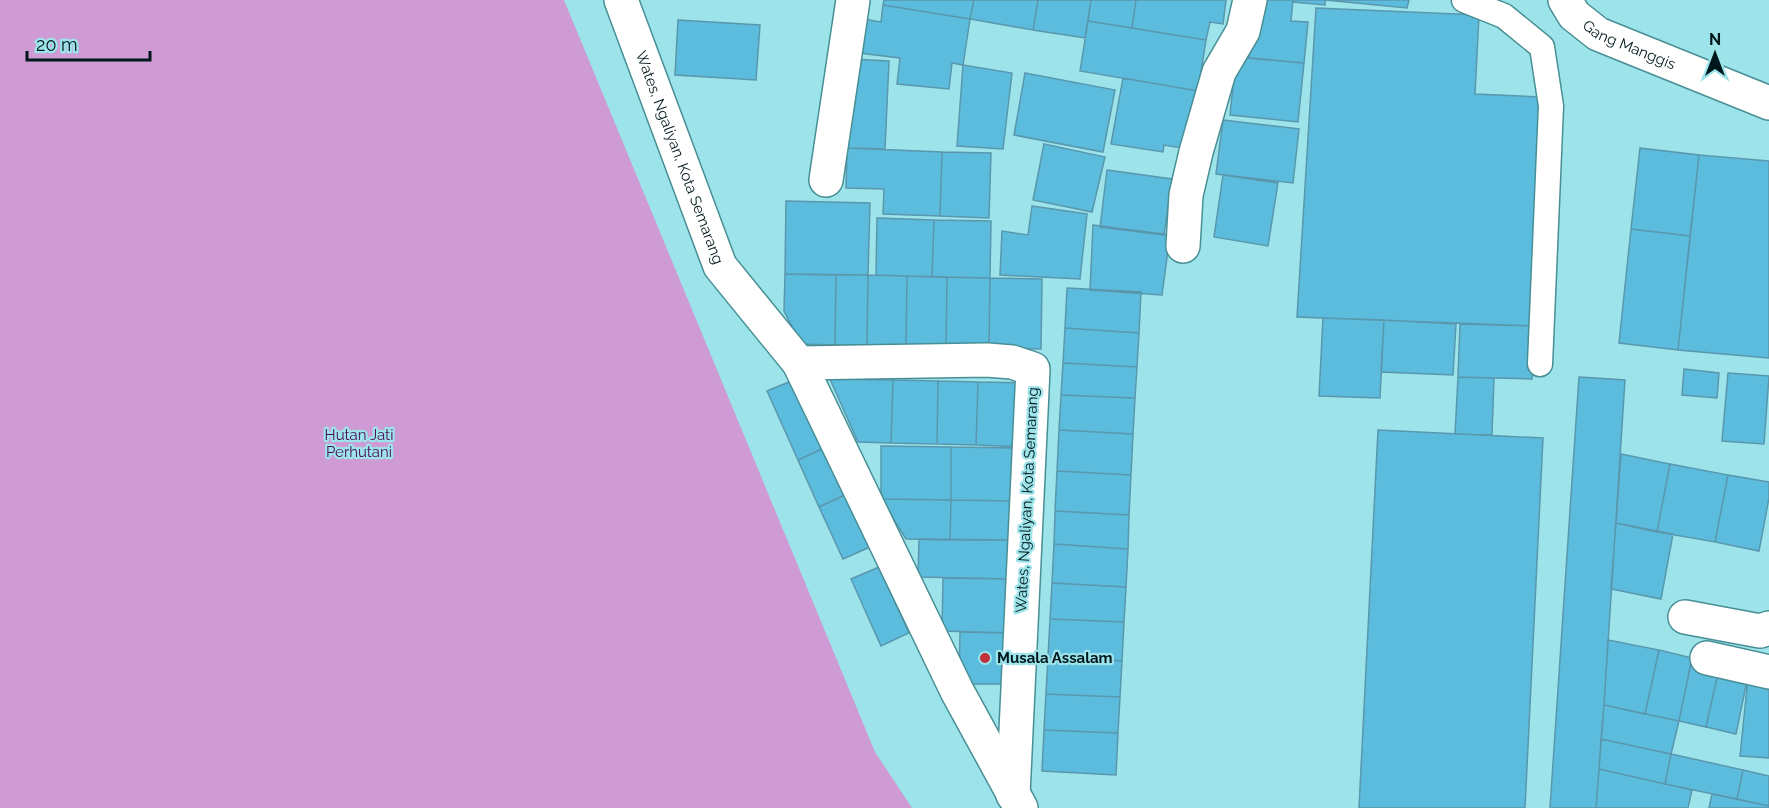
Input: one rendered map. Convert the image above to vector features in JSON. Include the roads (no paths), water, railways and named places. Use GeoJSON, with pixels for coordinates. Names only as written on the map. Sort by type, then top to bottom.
{"type":"FeatureCollection","features":[{"type":"Feature","properties":{"kind":"street","name":"Wates, Ngaliyan, Kota Semarang"},"geometry":{"type":"LineString","coordinates":[[621,0],[720,266],[799,363],[957,691],[1017,801]]}},
{"type":"Feature","properties":{"kind":"street"},"geometry":{"type":"LineString","coordinates":[[826,180],[853,0]]}},
{"type":"Feature","properties":{"kind":"street"},"geometry":{"type":"LineString","coordinates":[[1183,246],[1186,195],[1196,152],[1219,72],[1243,31],[1250,0]]}},
{"type":"Feature","properties":{"kind":"street","name":"Gang Manggis"},"geometry":{"type":"LineString","coordinates":[[1565,0],[1574,15],[1598,34],[1769,103]]}},
{"type":"Feature","properties":{"kind":"street","name":"Wates, Ngaliyan, Kota Semarang"},"geometry":{"type":"LineString","coordinates":[[799,363],[987,360],[1012,362],[1033,369],[1017,801]]}},
{"type":"Feature","properties":{"kind":"street"},"geometry":{"type":"LineString","coordinates":[[1685,616],[1760,631],[1769,628]]}},
{"type":"Feature","properties":{"kind":"street"},"geometry":{"type":"LineString","coordinates":[[1707,658],[1769,672]]}},
{"type":"Feature","properties":{"kind":"lane"},"geometry":{"type":"LineString","coordinates":[[1464,0],[1504,16],[1542,47],[1551,106],[1540,364]]}},
{"type":"Feature","properties":{"kind":"place","name":"Musala Assalam"},"geometry":{"type":"Point","coordinates":[985,658]}},
{"type":"Feature","properties":{"kind":"park label","name":"Hutan Jati Perhutani"},"geometry":{"type":"Point","coordinates":[359,444]}}]}
